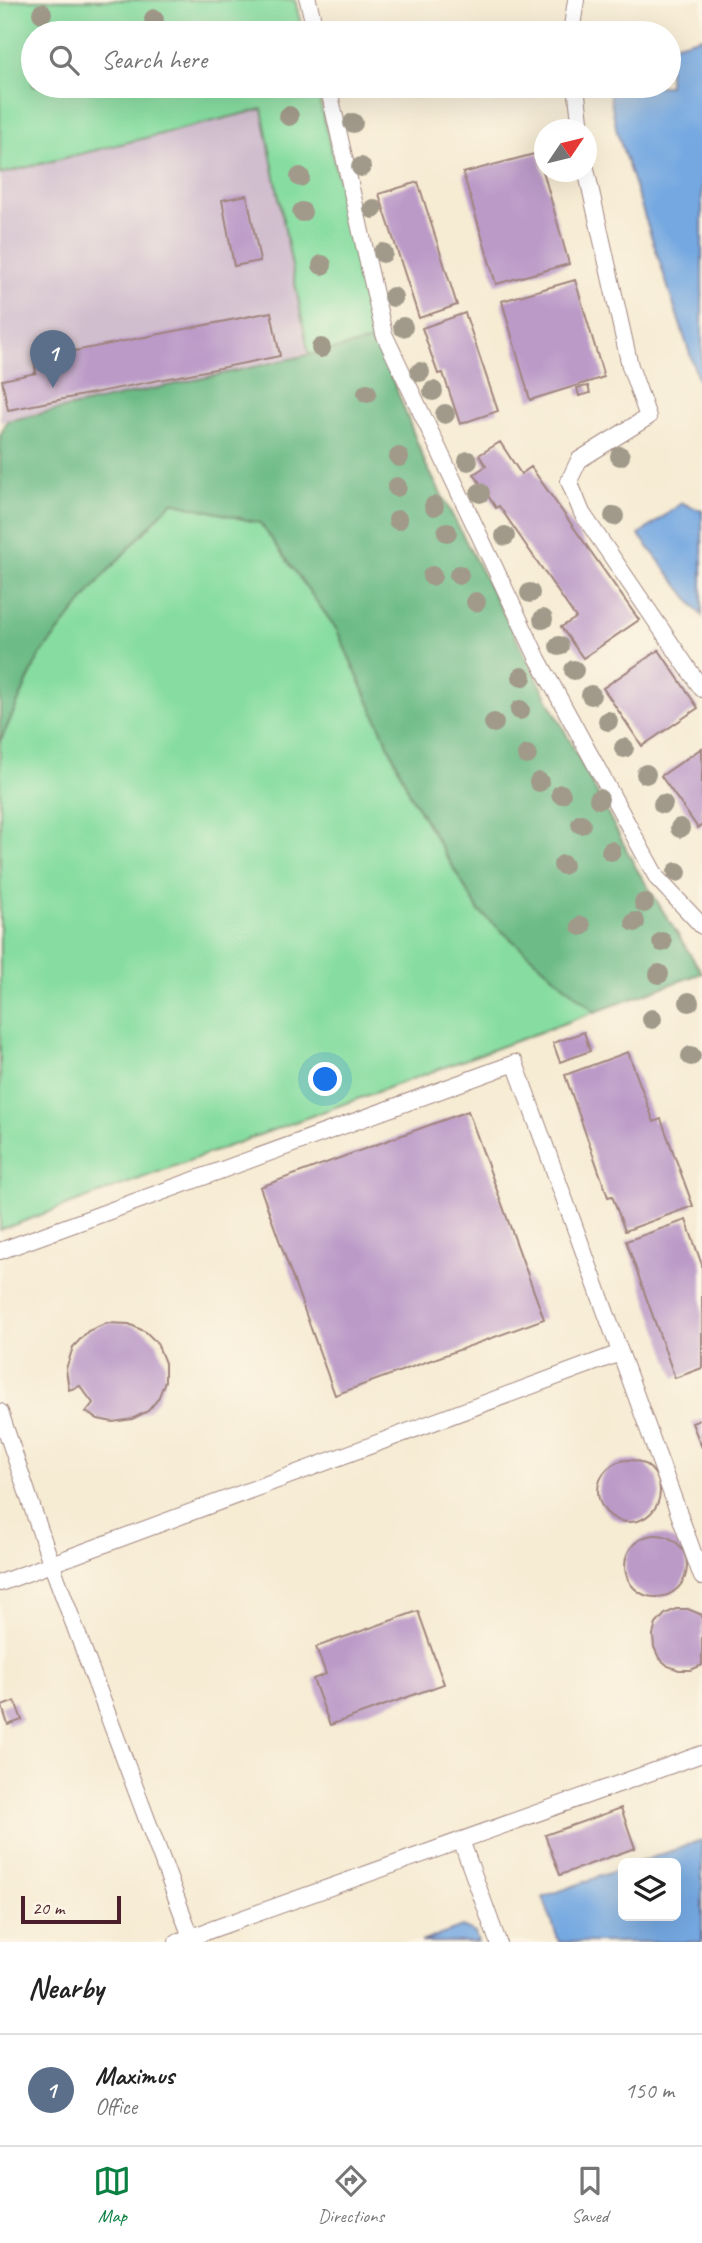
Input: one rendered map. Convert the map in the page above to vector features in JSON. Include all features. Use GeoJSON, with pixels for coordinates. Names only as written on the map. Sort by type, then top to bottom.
{"type":"FeatureCollection","features":[{"type":"Feature","properties":{"kind":"lane"},"geometry":{"type":"LineString","coordinates":[[309,0],[313,21]]}},
{"type":"Feature","properties":{"kind":"lane"},"geometry":{"type":"LineString","coordinates":[[573,21],[576,0]]}},
{"type":"Feature","properties":{"kind":"lane"},"geometry":{"type":"LineString","coordinates":[[331,98],[384,334],[538,659],[657,878],[702,926]]}},
{"type":"Feature","properties":{"kind":"lane"},"geometry":{"type":"LineString","coordinates":[[577,98],[580,119]]}},
{"type":"Feature","properties":{"kind":"lane"},"geometry":{"type":"LineString","coordinates":[[589,182],[630,366],[648,417],[579,460],[569,481],[582,513],[702,690]]}},
{"type":"Feature","properties":{"kind":"lane"},"geometry":{"type":"LineString","coordinates":[[0,1251],[515,1063],[702,1577]]}},
{"type":"Feature","properties":{"kind":"lane"},"geometry":{"type":"LineString","coordinates":[[0,1583],[620,1353]]}},
{"type":"Feature","properties":{"kind":"lane"},"geometry":{"type":"LineString","coordinates":[[0,1412],[184,1939],[702,1754]]}},
{"type":"Feature","properties":{"kind":"lane"},"geometry":{"type":"LineString","coordinates":[[461,1840],[498,1942]]}},
{"type":"Feature","properties":{"kind":"shaded area"},"geometry":{"type":"Polygon","coordinates":[[[262,109],[309,356],[0,422],[0,174],[262,109]]]}},
{"type":"Feature","properties":{"kind":"green space"},"geometry":{"type":"Polygon","coordinates":[[[21,0],[295,0],[300,21],[21,21],[21,98],[319,98],[377,340],[309,356],[262,109],[0,174],[1,3],[21,0]]]}},
{"type":"Feature","properties":{"kind":"green space"},"geometry":{"type":"Polygon","coordinates":[[[377,340],[426,465],[636,868],[702,973],[595,1012],[479,911],[412,798],[337,630],[260,523],[172,502],[103,576],[39,656],[0,742],[0,436],[7,421],[377,340]]]}},
{"type":"Feature","properties":{"kind":"green space"},"geometry":{"type":"Polygon","coordinates":[[[172,502],[261,523],[337,630],[412,798],[479,911],[595,1012],[0,1230],[0,742],[39,656],[103,576],[172,502]]]}},
{"type":"Feature","properties":{"kind":"water"},"geometry":{"type":"Polygon","coordinates":[[[702,37],[702,391],[617,132],[610,98],[681,98],[681,43],[702,37]]]}},
{"type":"Feature","properties":{"kind":"water"},"geometry":{"type":"Polygon","coordinates":[[[682,503],[702,511],[702,616],[639,535],[682,503]]]}},
{"type":"Feature","properties":{"kind":"water"},"geometry":{"type":"Polygon","coordinates":[[[702,1840],[702,1942],[559,1942],[543,1897],[618,1870],[618,1921],[681,1921],[681,1858],[651,1858],[702,1840]]]}},
{"type":"Feature","properties":{"kind":"water"},"geometry":{"type":"Polygon","coordinates":[[[462,1927],[475,1933],[478,1942],[421,1942],[462,1927]]]}},
{"type":"Feature","properties":{"kind":"building"},"geometry":{"type":"Polygon","coordinates":[[[534,154],[534,182],[546,182],[569,264],[496,284],[463,173],[534,154]]]}},
{"type":"Feature","properties":{"kind":"building"},"geometry":{"type":"Polygon","coordinates":[[[418,182],[457,305],[419,318],[379,194],[418,182]]]}},
{"type":"Feature","properties":{"kind":"building"},"geometry":{"type":"Polygon","coordinates":[[[247,195],[260,261],[234,266],[222,200],[247,195]]]}},
{"type":"Feature","properties":{"kind":"building"},"geometry":{"type":"Polygon","coordinates":[[[575,280],[604,377],[530,400],[502,301],[575,280]]]}},
{"type":"Feature","properties":{"kind":"building"},"geometry":{"type":"Polygon","coordinates":[[[271,312],[280,356],[8,410],[2,380],[36,373],[34,359],[271,312]]]}},
{"type":"Feature","properties":{"kind":"building"},"geometry":{"type":"Polygon","coordinates":[[[465,313],[498,411],[460,424],[443,373],[438,374],[422,328],[465,313]]]}},
{"type":"Feature","properties":{"kind":"building"},"geometry":{"type":"Polygon","coordinates":[[[588,386],[590,393],[579,396],[577,388],[588,386]]]}},
{"type":"Feature","properties":{"kind":"building"},"geometry":{"type":"Polygon","coordinates":[[[500,442],[521,474],[531,467],[639,620],[583,658],[561,627],[576,618],[474,474],[486,466],[479,455],[500,442]]]}},
{"type":"Feature","properties":{"kind":"building"},"geometry":{"type":"Polygon","coordinates":[[[659,650],[698,708],[642,746],[603,688],[659,650]]]}},
{"type":"Feature","properties":{"kind":"building"},"geometry":{"type":"Polygon","coordinates":[[[702,748],[702,825],[698,828],[661,776],[702,748]]]}},
{"type":"Feature","properties":{"kind":"building"},"geometry":{"type":"Polygon","coordinates":[[[584,1032],[590,1051],[560,1062],[553,1043],[584,1032]]]}},
{"type":"Feature","properties":{"kind":"building"},"geometry":{"type":"Polygon","coordinates":[[[628,1052],[654,1122],[661,1119],[693,1206],[625,1231],[612,1196],[608,1197],[565,1075],[628,1052]]]}},
{"type":"Feature","properties":{"kind":"building"},"geometry":{"type":"Polygon","coordinates":[[[468,1111],[544,1319],[335,1395],[260,1187],[468,1111]]]}},
{"type":"Feature","properties":{"kind":"building"},"geometry":{"type":"Polygon","coordinates":[[[686,1220],[702,1265],[702,1368],[675,1378],[626,1241],[686,1220]]]}},
{"type":"Feature","properties":{"kind":"building"},"geometry":{"type":"Polygon","coordinates":[[[107,1323],[129,1324],[146,1332],[157,1343],[165,1363],[165,1381],[158,1399],[148,1411],[132,1419],[113,1422],[98,1419],[86,1412],[93,1403],[80,1386],[69,1390],[66,1369],[73,1347],[88,1331],[107,1323]]]}},
{"type":"Feature","properties":{"kind":"building"},"geometry":{"type":"Polygon","coordinates":[[[702,1419],[702,1448],[692,1423],[702,1419]]]}},
{"type":"Feature","properties":{"kind":"building"},"geometry":{"type":"Polygon","coordinates":[[[629,1460],[641,1462],[651,1469],[658,1479],[658,1503],[651,1513],[641,1520],[629,1522],[617,1520],[607,1513],[600,1503],[598,1491],[600,1479],[607,1469],[617,1462],[629,1460]]]}},
{"type":"Feature","properties":{"kind":"building"},"geometry":{"type":"Polygon","coordinates":[[[656,1535],[668,1537],[678,1544],[685,1554],[685,1578],[678,1588],[668,1595],[656,1597],[644,1595],[634,1588],[627,1578],[625,1566],[627,1554],[634,1544],[644,1537],[656,1535]]]}},
{"type":"Feature","properties":{"kind":"building"},"geometry":{"type":"Polygon","coordinates":[[[676,1609],[688,1609],[702,1615],[702,1665],[691,1670],[668,1666],[659,1658],[654,1647],[656,1624],[665,1614],[676,1609]]]}},
{"type":"Feature","properties":{"kind":"building"},"geometry":{"type":"Polygon","coordinates":[[[418,1611],[444,1684],[330,1725],[313,1679],[326,1674],[316,1647],[418,1611]]]}},
{"type":"Feature","properties":{"kind":"building"},"geometry":{"type":"Polygon","coordinates":[[[15,1701],[22,1720],[8,1725],[2,1706],[15,1701]]]}},
{"type":"Feature","properties":{"kind":"building"},"geometry":{"type":"Polygon","coordinates":[[[621,1808],[635,1848],[560,1875],[545,1835],[621,1808]]]}},
{"type":"Feature","properties":{"kind":"place","name":"Maximus"},"geometry":{"type":"Point","coordinates":[53,388]}}]}
